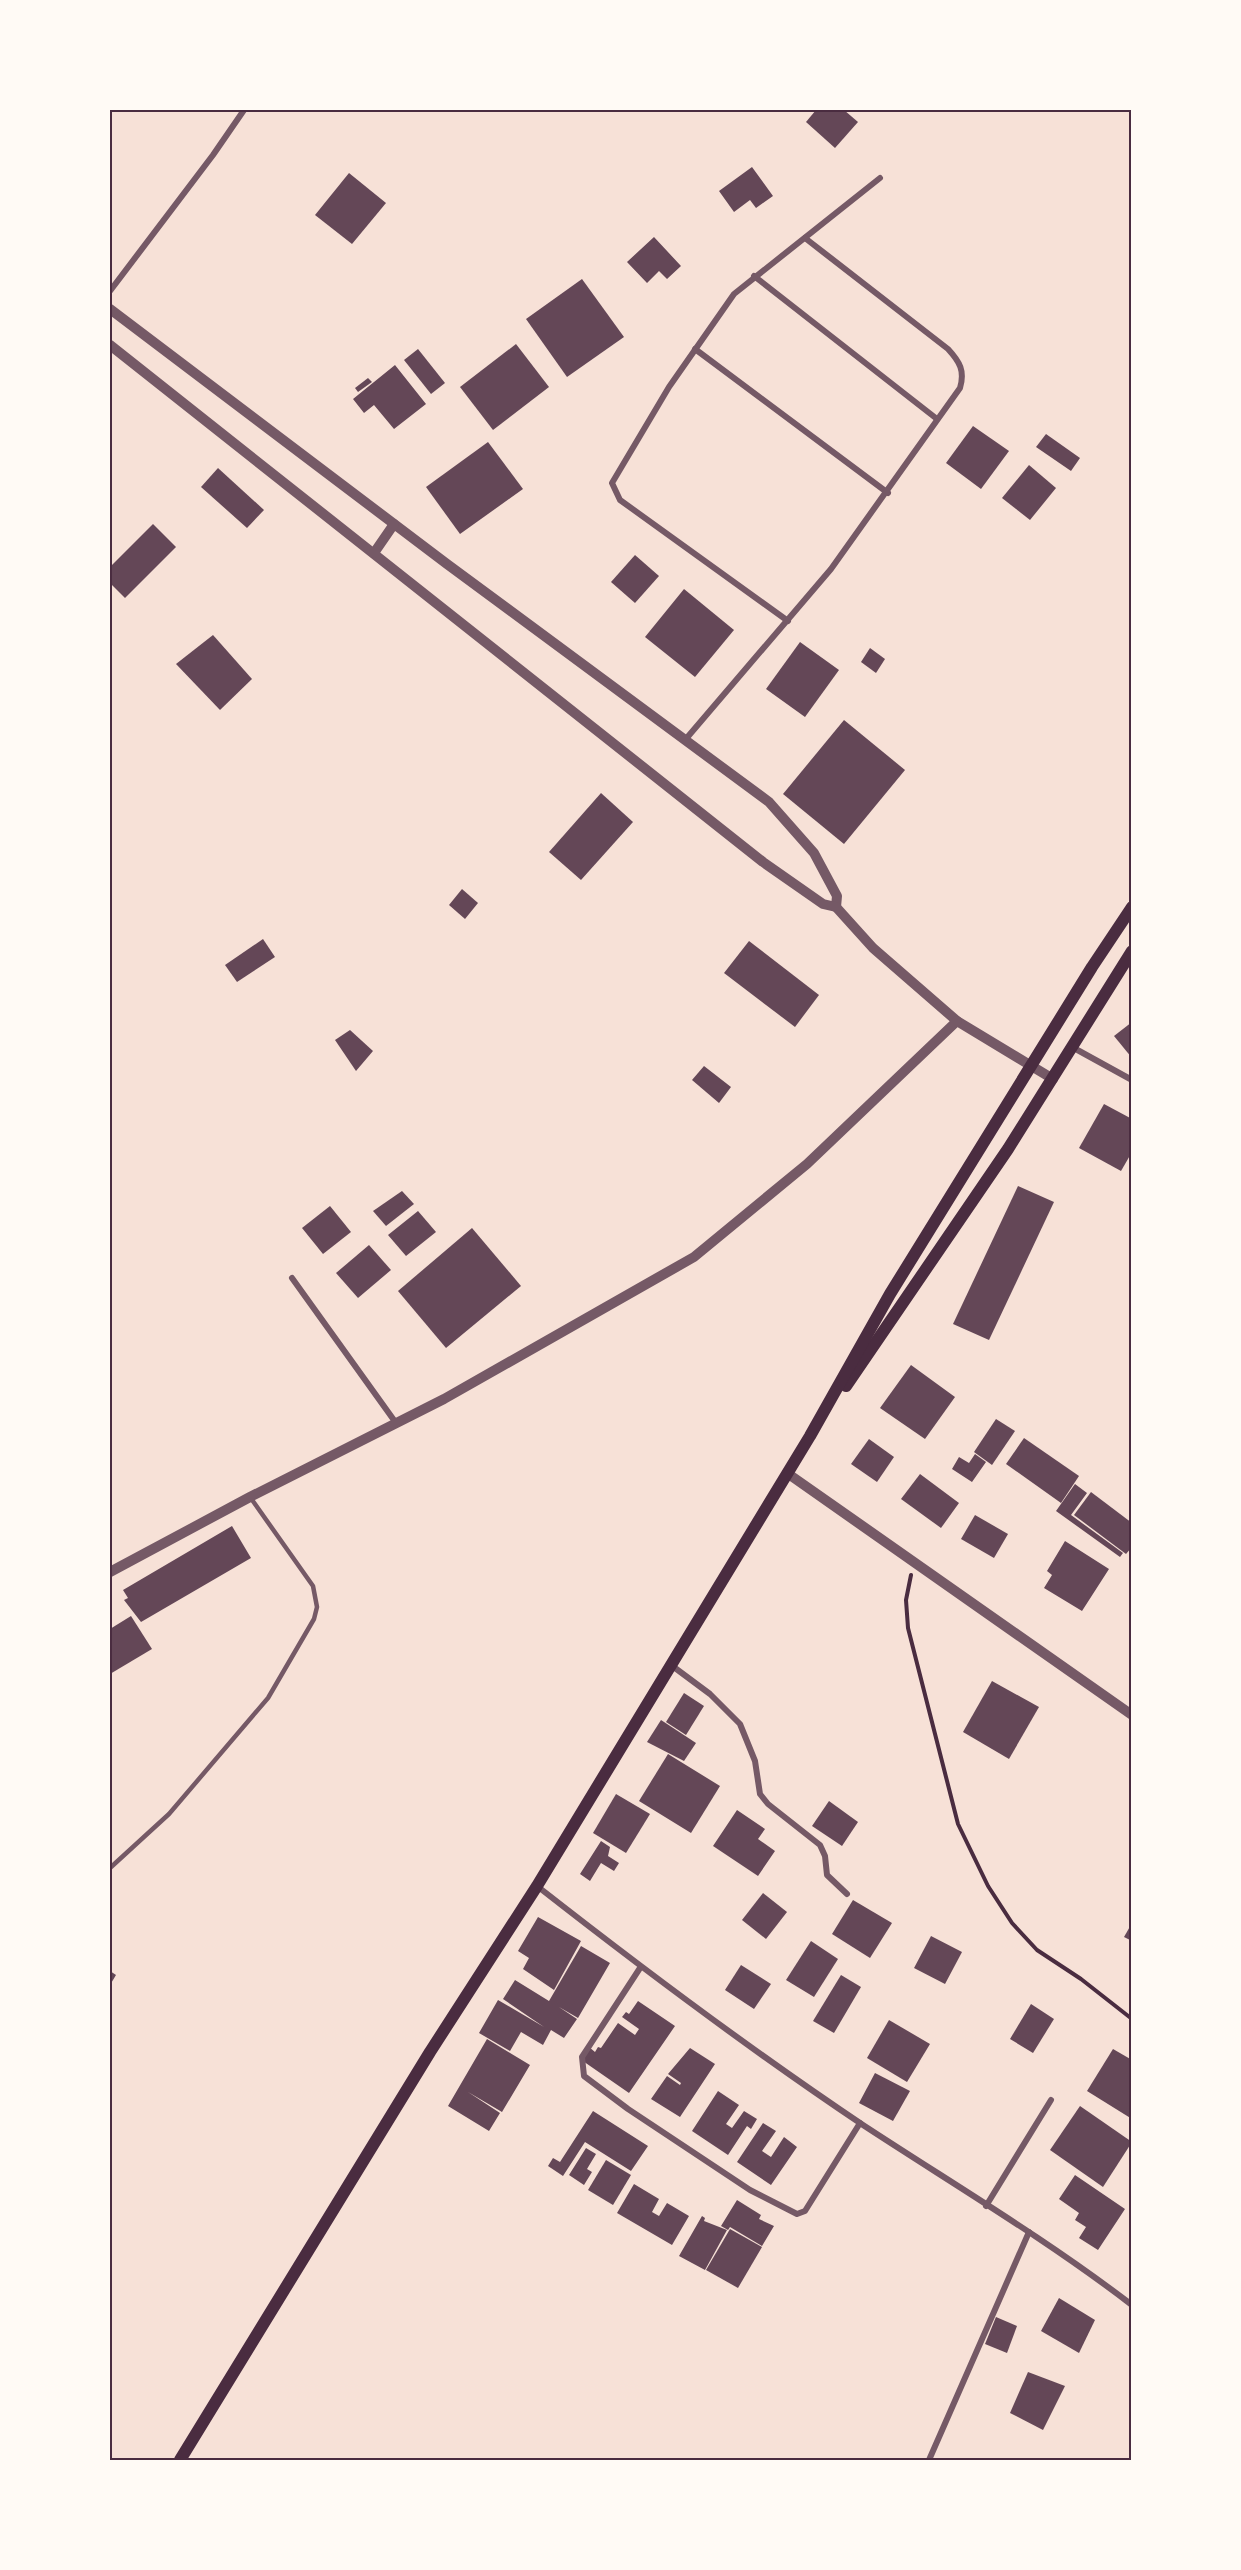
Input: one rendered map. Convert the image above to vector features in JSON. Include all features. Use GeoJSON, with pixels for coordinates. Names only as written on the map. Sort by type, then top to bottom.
{"type":"FeatureCollection","features":[{"type":"Feature","properties":{"kind":"main road"},"geometry":{"type":"LineString","coordinates":[[180,2460],[430,2052],[537,1886],[810,1436],[879,1313],[1086,975],[1131,907]]}},
{"type":"Feature","properties":{"kind":"main road"},"geometry":{"type":"LineString","coordinates":[[810,1436],[904,1304],[1053,1079],[1131,951]]}},
{"type":"Feature","properties":{"kind":"street"},"geometry":{"type":"LineString","coordinates":[[110,291],[213,155],[244,110]]}},
{"type":"Feature","properties":{"kind":"street"},"geometry":{"type":"LineString","coordinates":[[788,621],[620,500],[614,492],[612,483],[615,474],[694,349],[728,300],[754,276],[879,178]]}},
{"type":"Feature","properties":{"kind":"street"},"geometry":{"type":"LineString","coordinates":[[684,740],[831,569],[888,493],[960,388],[963,375],[957,358],[805,238]]}},
{"type":"Feature","properties":{"kind":"street"},"geometry":{"type":"LineString","coordinates":[[754,276],[937,419]]}},
{"type":"Feature","properties":{"kind":"street"},"geometry":{"type":"LineString","coordinates":[[110,309],[394,524],[769,802],[790,822],[828,875],[837,896],[836,907]]}},
{"type":"Feature","properties":{"kind":"street"},"geometry":{"type":"LineString","coordinates":[[110,345],[763,862],[823,904],[836,907],[873,948],[957,1021],[1053,1079]]}},
{"type":"Feature","properties":{"kind":"street"},"geometry":{"type":"LineString","coordinates":[[694,349],[888,493]]}},
{"type":"Feature","properties":{"kind":"street"},"geometry":{"type":"LineString","coordinates":[[374,553],[394,524]]}},
{"type":"Feature","properties":{"kind":"street"},"geometry":{"type":"LineString","coordinates":[[110,1572],[250,1497],[444,1399],[694,1257],[807,1164],[957,1021]]}},
{"type":"Feature","properties":{"kind":"street"},"geometry":{"type":"LineString","coordinates":[[1072,1047],[1131,1080]]}},
{"type":"Feature","properties":{"kind":"street"},"geometry":{"type":"LineString","coordinates":[[292,1278],[396,1423]]}},
{"type":"Feature","properties":{"kind":"street"},"geometry":{"type":"LineString","coordinates":[[787,1473],[1131,1715]]}},
{"type":"Feature","properties":{"kind":"street"},"geometry":{"type":"LineString","coordinates":[[671,1665],[710,1694],[740,1724],[755,1761],[760,1794],[768,1804],[820,1845],[825,1856],[827,1875],[847,1894]]}},
{"type":"Feature","properties":{"kind":"street"},"geometry":{"type":"LineString","coordinates":[[537,1886],[640,1968],[860,2123],[1029,2232],[1131,2305]]}},
{"type":"Feature","properties":{"kind":"street"},"geometry":{"type":"LineString","coordinates":[[640,1968],[582,2057],[581,2066],[584,2076],[628,2109],[750,2190],[797,2214],[805,2211],[860,2123]]}},
{"type":"Feature","properties":{"kind":"street"},"geometry":{"type":"LineString","coordinates":[[986,2206],[1051,2100]]}},
{"type":"Feature","properties":{"kind":"street"},"geometry":{"type":"LineString","coordinates":[[929,2460],[1029,2232]]}},
{"type":"Feature","properties":{"kind":"lane"},"geometry":{"type":"LineString","coordinates":[[110,1868],[169,1814],[268,1698],[314,1619],[317,1607],[313,1587],[250,1497]]}},
{"type":"Feature","properties":{"kind":"path"},"geometry":{"type":"LineString","coordinates":[[915,1564],[906,1600],[908,1628],[952,1803],[966,1844],[988,1886],[1025,1939],[1049,1960],[1081,1979],[1131,2019]]}},
{"type":"Feature","properties":{"kind":"building"},"geometry":{"type":"Polygon","coordinates":[[[816,110],[844,110],[858,122],[835,148],[806,122],[816,110]]]}},
{"type":"Feature","properties":{"kind":"building"},"geometry":{"type":"Polygon","coordinates":[[[752,167],[773,196],[756,208],[750,200],[734,212],[719,191],[752,167]]]}},
{"type":"Feature","properties":{"kind":"building"},"geometry":{"type":"Polygon","coordinates":[[[349,173],[386,203],[352,244],[315,215],[349,173]]]}},
{"type":"Feature","properties":{"kind":"building"},"geometry":{"type":"Polygon","coordinates":[[[654,237],[681,266],[667,279],[659,271],[647,283],[627,262],[654,237]]]}},
{"type":"Feature","properties":{"kind":"building"},"geometry":{"type":"Polygon","coordinates":[[[582,279],[624,337],[567,377],[526,319],[582,279]]]}},
{"type":"Feature","properties":{"kind":"building"},"geometry":{"type":"Polygon","coordinates":[[[516,344],[549,387],[493,430],[460,387],[516,344]]]}},
{"type":"Feature","properties":{"kind":"building"},"geometry":{"type":"Polygon","coordinates":[[[418,349],[445,383],[431,394],[404,360],[418,349]]]}},
{"type":"Feature","properties":{"kind":"building"},"geometry":{"type":"Polygon","coordinates":[[[395,365],[426,404],[394,429],[374,405],[364,413],[353,399],[395,365]]]}},
{"type":"Feature","properties":{"kind":"building"},"geometry":{"type":"Polygon","coordinates":[[[368,378],[372,382],[358,392],[355,388],[368,378]]]}},
{"type":"Feature","properties":{"kind":"building"},"geometry":{"type":"Polygon","coordinates":[[[973,426],[1009,451],[981,489],[946,463],[973,426]]]}},
{"type":"Feature","properties":{"kind":"building"},"geometry":{"type":"Polygon","coordinates":[[[1046,434],[1080,458],[1071,471],[1036,447],[1046,434]]]}},
{"type":"Feature","properties":{"kind":"building"},"geometry":{"type":"Polygon","coordinates":[[[488,442],[523,489],[460,534],[426,487],[488,442]]]}},
{"type":"Feature","properties":{"kind":"building"},"geometry":{"type":"Polygon","coordinates":[[[1029,465],[1056,488],[1030,520],[1002,498],[1029,465]]]}},
{"type":"Feature","properties":{"kind":"building"},"geometry":{"type":"Polygon","coordinates":[[[218,468],[264,510],[247,528],[201,487],[218,468]]]}},
{"type":"Feature","properties":{"kind":"building"},"geometry":{"type":"Polygon","coordinates":[[[153,524],[176,547],[125,598],[110,583],[110,567],[153,524]]]}},
{"type":"Feature","properties":{"kind":"building"},"geometry":{"type":"Polygon","coordinates":[[[635,555],[659,576],[635,603],[611,582],[635,555]]]}},
{"type":"Feature","properties":{"kind":"building"},"geometry":{"type":"Polygon","coordinates":[[[684,589],[734,630],[695,677],[645,637],[684,589]]]}},
{"type":"Feature","properties":{"kind":"building"},"geometry":{"type":"Polygon","coordinates":[[[213,635],[252,679],[220,710],[176,664],[213,635]]]}},
{"type":"Feature","properties":{"kind":"building"},"geometry":{"type":"Polygon","coordinates":[[[800,642],[839,670],[805,717],[766,689],[800,642]]]}},
{"type":"Feature","properties":{"kind":"building"},"geometry":{"type":"Polygon","coordinates":[[[870,648],[885,659],[876,673],[861,662],[870,648]]]}},
{"type":"Feature","properties":{"kind":"building"},"geometry":{"type":"Polygon","coordinates":[[[844,720],[905,770],[844,844],[783,794],[844,720]]]}},
{"type":"Feature","properties":{"kind":"building"},"geometry":{"type":"Polygon","coordinates":[[[601,793],[633,822],[581,880],[549,852],[601,793]]]}},
{"type":"Feature","properties":{"kind":"building"},"geometry":{"type":"Polygon","coordinates":[[[462,889],[478,903],[465,919],[449,905],[462,889]]]}},
{"type":"Feature","properties":{"kind":"building"},"geometry":{"type":"Polygon","coordinates":[[[263,939],[275,957],[237,982],[225,965],[263,939]]]}},
{"type":"Feature","properties":{"kind":"building"},"geometry":{"type":"Polygon","coordinates":[[[749,941],[819,995],[795,1027],[724,973],[749,941]]]}},
{"type":"Feature","properties":{"kind":"building"},"geometry":{"type":"Polygon","coordinates":[[[1132,1022],[1132,1058],[1114,1036],[1132,1022]]]}},
{"type":"Feature","properties":{"kind":"building"},"geometry":{"type":"Polygon","coordinates":[[[350,1030],[373,1051],[356,1071],[335,1040],[350,1030]]]}},
{"type":"Feature","properties":{"kind":"building"},"geometry":{"type":"Polygon","coordinates":[[[704,1066],[731,1087],[719,1103],[692,1080],[704,1066]]]}},
{"type":"Feature","properties":{"kind":"building"},"geometry":{"type":"Polygon","coordinates":[[[1104,1104],[1132,1119],[1132,1152],[1121,1171],[1079,1148],[1104,1104]]]}},
{"type":"Feature","properties":{"kind":"building"},"geometry":{"type":"Polygon","coordinates":[[[1018,1186],[1054,1202],[989,1340],[953,1324],[1018,1186]]]}},
{"type":"Feature","properties":{"kind":"building"},"geometry":{"type":"Polygon","coordinates":[[[402,1191],[414,1204],[386,1226],[373,1211],[402,1191]]]}},
{"type":"Feature","properties":{"kind":"building"},"geometry":{"type":"Polygon","coordinates":[[[330,1206],[351,1232],[323,1254],[302,1228],[330,1206]]]}},
{"type":"Feature","properties":{"kind":"building"},"geometry":{"type":"Polygon","coordinates":[[[418,1211],[436,1232],[406,1256],[388,1235],[418,1211]]]}},
{"type":"Feature","properties":{"kind":"building"},"geometry":{"type":"Polygon","coordinates":[[[472,1228],[521,1286],[446,1348],[398,1291],[472,1228]]]}},
{"type":"Feature","properties":{"kind":"building"},"geometry":{"type":"Polygon","coordinates":[[[369,1245],[391,1270],[358,1298],[336,1273],[369,1245]]]}},
{"type":"Feature","properties":{"kind":"building"},"geometry":{"type":"Polygon","coordinates":[[[911,1365],[955,1397],[925,1439],[880,1408],[911,1365]]]}},
{"type":"Feature","properties":{"kind":"building"},"geometry":{"type":"Polygon","coordinates":[[[996,1419],[1015,1431],[992,1465],[974,1452],[996,1419]]]}},
{"type":"Feature","properties":{"kind":"building"},"geometry":{"type":"Polygon","coordinates":[[[1024,1438],[1079,1476],[1061,1503],[1006,1464],[1024,1438]]]}},
{"type":"Feature","properties":{"kind":"building"},"geometry":{"type":"Polygon","coordinates":[[[869,1439],[894,1457],[877,1482],[851,1464],[869,1439]]]}},
{"type":"Feature","properties":{"kind":"building"},"geometry":{"type":"Polygon","coordinates":[[[975,1454],[986,1462],[972,1482],[952,1469],[959,1457],[969,1463],[975,1454]]]}},
{"type":"Feature","properties":{"kind":"building"},"geometry":{"type":"Polygon","coordinates":[[[920,1474],[959,1503],[941,1528],[901,1499],[920,1474]]]}},
{"type":"Feature","properties":{"kind":"building"},"geometry":{"type":"Polygon","coordinates":[[[1075,1484],[1087,1493],[1071,1515],[1123,1553],[1120,1557],[1056,1511],[1075,1484]]]}},
{"type":"Feature","properties":{"kind":"building"},"geometry":{"type":"Polygon","coordinates":[[[1091,1492],[1132,1523],[1132,1547],[1126,1554],[1074,1515],[1091,1492]]]}},
{"type":"Feature","properties":{"kind":"building"},"geometry":{"type":"Polygon","coordinates":[[[975,1515],[1008,1534],[994,1558],[961,1539],[975,1515]]]}},
{"type":"Feature","properties":{"kind":"building"},"geometry":{"type":"Polygon","coordinates":[[[232,1526],[251,1558],[141,1622],[124,1600],[128,1598],[123,1590],[232,1526]]]}},
{"type":"Feature","properties":{"kind":"building"},"geometry":{"type":"Polygon","coordinates":[[[1065,1541],[1109,1569],[1082,1611],[1044,1588],[1052,1575],[1047,1571],[1065,1541]]]}},
{"type":"Feature","properties":{"kind":"building"},"geometry":{"type":"Polygon","coordinates":[[[131,1616],[152,1649],[110,1674],[110,1629],[131,1616]]]}},
{"type":"Feature","properties":{"kind":"building"},"geometry":{"type":"Polygon","coordinates":[[[992,1681],[1039,1707],[1009,1759],[963,1732],[992,1681]]]}},
{"type":"Feature","properties":{"kind":"building"},"geometry":{"type":"Polygon","coordinates":[[[684,1693],[704,1706],[686,1735],[666,1722],[684,1693]]]}},
{"type":"Feature","properties":{"kind":"building"},"geometry":{"type":"Polygon","coordinates":[[[661,1720],[696,1743],[684,1761],[647,1742],[661,1720]]]}},
{"type":"Feature","properties":{"kind":"building"},"geometry":{"type":"Polygon","coordinates":[[[668,1754],[720,1786],[691,1833],[639,1801],[668,1754]]]}},
{"type":"Feature","properties":{"kind":"building"},"geometry":{"type":"Polygon","coordinates":[[[616,1794],[650,1814],[626,1853],[593,1833],[616,1794]]]}},
{"type":"Feature","properties":{"kind":"building"},"geometry":{"type":"Polygon","coordinates":[[[829,1801],[858,1822],[842,1846],[812,1826],[829,1801]]]}},
{"type":"Feature","properties":{"kind":"building"},"geometry":{"type":"Polygon","coordinates":[[[737,1810],[765,1829],[758,1839],[775,1851],[758,1876],[713,1846],[737,1810]]]}},
{"type":"Feature","properties":{"kind":"building"},"geometry":{"type":"Polygon","coordinates":[[[601,1841],[610,1847],[608,1856],[619,1863],[614,1871],[601,1863],[590,1881],[580,1874],[601,1841]]]}},
{"type":"Feature","properties":{"kind":"building"},"geometry":{"type":"Polygon","coordinates":[[[763,1893],[787,1912],[766,1939],[742,1920],[763,1893]]]}},
{"type":"Feature","properties":{"kind":"building"},"geometry":{"type":"Polygon","coordinates":[[[853,1900],[892,1923],[870,1958],[832,1934],[853,1900]]]}},
{"type":"Feature","properties":{"kind":"building"},"geometry":{"type":"Polygon","coordinates":[[[538,1917],[581,1941],[554,1990],[523,1969],[529,1958],[518,1951],[538,1917]]]}},
{"type":"Feature","properties":{"kind":"building"},"geometry":{"type":"Polygon","coordinates":[[[1132,1923],[1132,1941],[1124,1937],[1132,1923]]]}},
{"type":"Feature","properties":{"kind":"building"},"geometry":{"type":"Polygon","coordinates":[[[931,1936],[962,1952],[945,1984],[914,1968],[931,1936]]]}},
{"type":"Feature","properties":{"kind":"building"},"geometry":{"type":"Polygon","coordinates":[[[811,1941],[838,1959],[814,1997],[786,1980],[811,1941]]]}},
{"type":"Feature","properties":{"kind":"building"},"geometry":{"type":"Polygon","coordinates":[[[581,1946],[610,1963],[578,2018],[559,2007],[577,2019],[564,2038],[551,2030],[543,2045],[521,2032],[510,2051],[479,2033],[498,2000],[544,2027],[503,1999],[515,1980],[549,2001],[581,1946]]]}},
{"type":"Feature","properties":{"kind":"building"},"geometry":{"type":"Polygon","coordinates":[[[741,1965],[771,1984],[754,2009],[725,1990],[741,1965]]]}},
{"type":"Feature","properties":{"kind":"building"},"geometry":{"type":"Polygon","coordinates":[[[110,1971],[116,1975],[110,1985],[110,1971]]]}},
{"type":"Feature","properties":{"kind":"building"},"geometry":{"type":"Polygon","coordinates":[[[841,1975],[861,1987],[834,2033],[813,2021],[841,1975]]]}},
{"type":"Feature","properties":{"kind":"building"},"geometry":{"type":"Polygon","coordinates":[[[638,2001],[675,2026],[629,2093],[580,2059],[589,2047],[595,2052],[598,2047],[601,2048],[618,2023],[635,2035],[639,2029],[622,2017],[626,2012],[629,2014],[638,2001]]]}},
{"type":"Feature","properties":{"kind":"building"},"geometry":{"type":"Polygon","coordinates":[[[1031,2004],[1054,2019],[1033,2053],[1010,2039],[1031,2004]]]}},
{"type":"Feature","properties":{"kind":"building"},"geometry":{"type":"Polygon","coordinates":[[[889,2020],[930,2044],[907,2082],[867,2058],[889,2020]]]}},
{"type":"Feature","properties":{"kind":"building"},"geometry":{"type":"Polygon","coordinates":[[[487,2039],[530,2065],[502,2112],[468,2092],[500,2113],[489,2131],[448,2106],[487,2039]]]}},
{"type":"Feature","properties":{"kind":"building"},"geometry":{"type":"Polygon","coordinates":[[[690,2048],[715,2064],[680,2117],[651,2099],[667,2076],[680,2085],[681,2083],[668,2074],[690,2048]]]}},
{"type":"Feature","properties":{"kind":"building"},"geometry":{"type":"Polygon","coordinates":[[[1113,2049],[1132,2060],[1132,2119],[1087,2091],[1113,2049]]]}},
{"type":"Feature","properties":{"kind":"building"},"geometry":{"type":"Polygon","coordinates":[[[875,2073],[910,2091],[893,2121],[859,2103],[875,2073]]]}},
{"type":"Feature","properties":{"kind":"building"},"geometry":{"type":"Polygon","coordinates":[[[718,2091],[739,2105],[726,2124],[732,2128],[744,2111],[757,2119],[751,2129],[747,2126],[728,2155],[692,2131],[718,2091]]]}},
{"type":"Feature","properties":{"kind":"building"},"geometry":{"type":"Polygon","coordinates":[[[1080,2106],[1132,2142],[1103,2187],[1050,2150],[1080,2106]]]}},
{"type":"Feature","properties":{"kind":"building"},"geometry":{"type":"Polygon","coordinates":[[[593,2111],[648,2146],[631,2171],[585,2142],[563,2176],[548,2166],[553,2158],[560,2162],[593,2111]]]}},
{"type":"Feature","properties":{"kind":"building"},"geometry":{"type":"Polygon","coordinates":[[[763,2123],[776,2131],[762,2151],[771,2157],[784,2137],[797,2147],[771,2185],[737,2162],[763,2123]]]}},
{"type":"Feature","properties":{"kind":"building"},"geometry":{"type":"Polygon","coordinates":[[[586,2148],[596,2154],[587,2169],[592,2172],[584,2185],[569,2175],[586,2148]]]}},
{"type":"Feature","properties":{"kind":"building"},"geometry":{"type":"Polygon","coordinates":[[[606,2160],[631,2175],[613,2205],[588,2190],[606,2160]]]}},
{"type":"Feature","properties":{"kind":"building"},"geometry":{"type":"Polygon","coordinates":[[[1075,2175],[1125,2209],[1098,2250],[1079,2238],[1086,2227],[1075,2220],[1079,2213],[1059,2199],[1075,2175]]]}},
{"type":"Feature","properties":{"kind":"building"},"geometry":{"type":"Polygon","coordinates":[[[634,2184],[659,2199],[652,2212],[659,2216],[667,2203],[689,2216],[672,2245],[617,2213],[634,2184]]]}},
{"type":"Feature","properties":{"kind":"building"},"geometry":{"type":"Polygon","coordinates":[[[737,2200],[761,2215],[759,2219],[774,2226],[762,2246],[730,2227],[728,2230],[721,2226],[737,2200]]]}},
{"type":"Feature","properties":{"kind":"building"},"geometry":{"type":"Polygon","coordinates":[[[702,2216],[705,2218],[704,2221],[727,2230],[705,2270],[679,2256],[702,2216]]]}},
{"type":"Feature","properties":{"kind":"building"},"geometry":{"type":"Polygon","coordinates":[[[730,2229],[762,2247],[738,2288],[706,2270],[730,2229]]]}},
{"type":"Feature","properties":{"kind":"building"},"geometry":{"type":"Polygon","coordinates":[[[1059,2298],[1095,2320],[1079,2353],[1041,2331],[1059,2298]]]}},
{"type":"Feature","properties":{"kind":"building"},"geometry":{"type":"Polygon","coordinates":[[[996,2317],[1017,2326],[1007,2353],[985,2344],[996,2317]]]}},
{"type":"Feature","properties":{"kind":"building"},"geometry":{"type":"Polygon","coordinates":[[[1028,2372],[1065,2386],[1043,2430],[1010,2413],[1028,2372]]]}}]}
